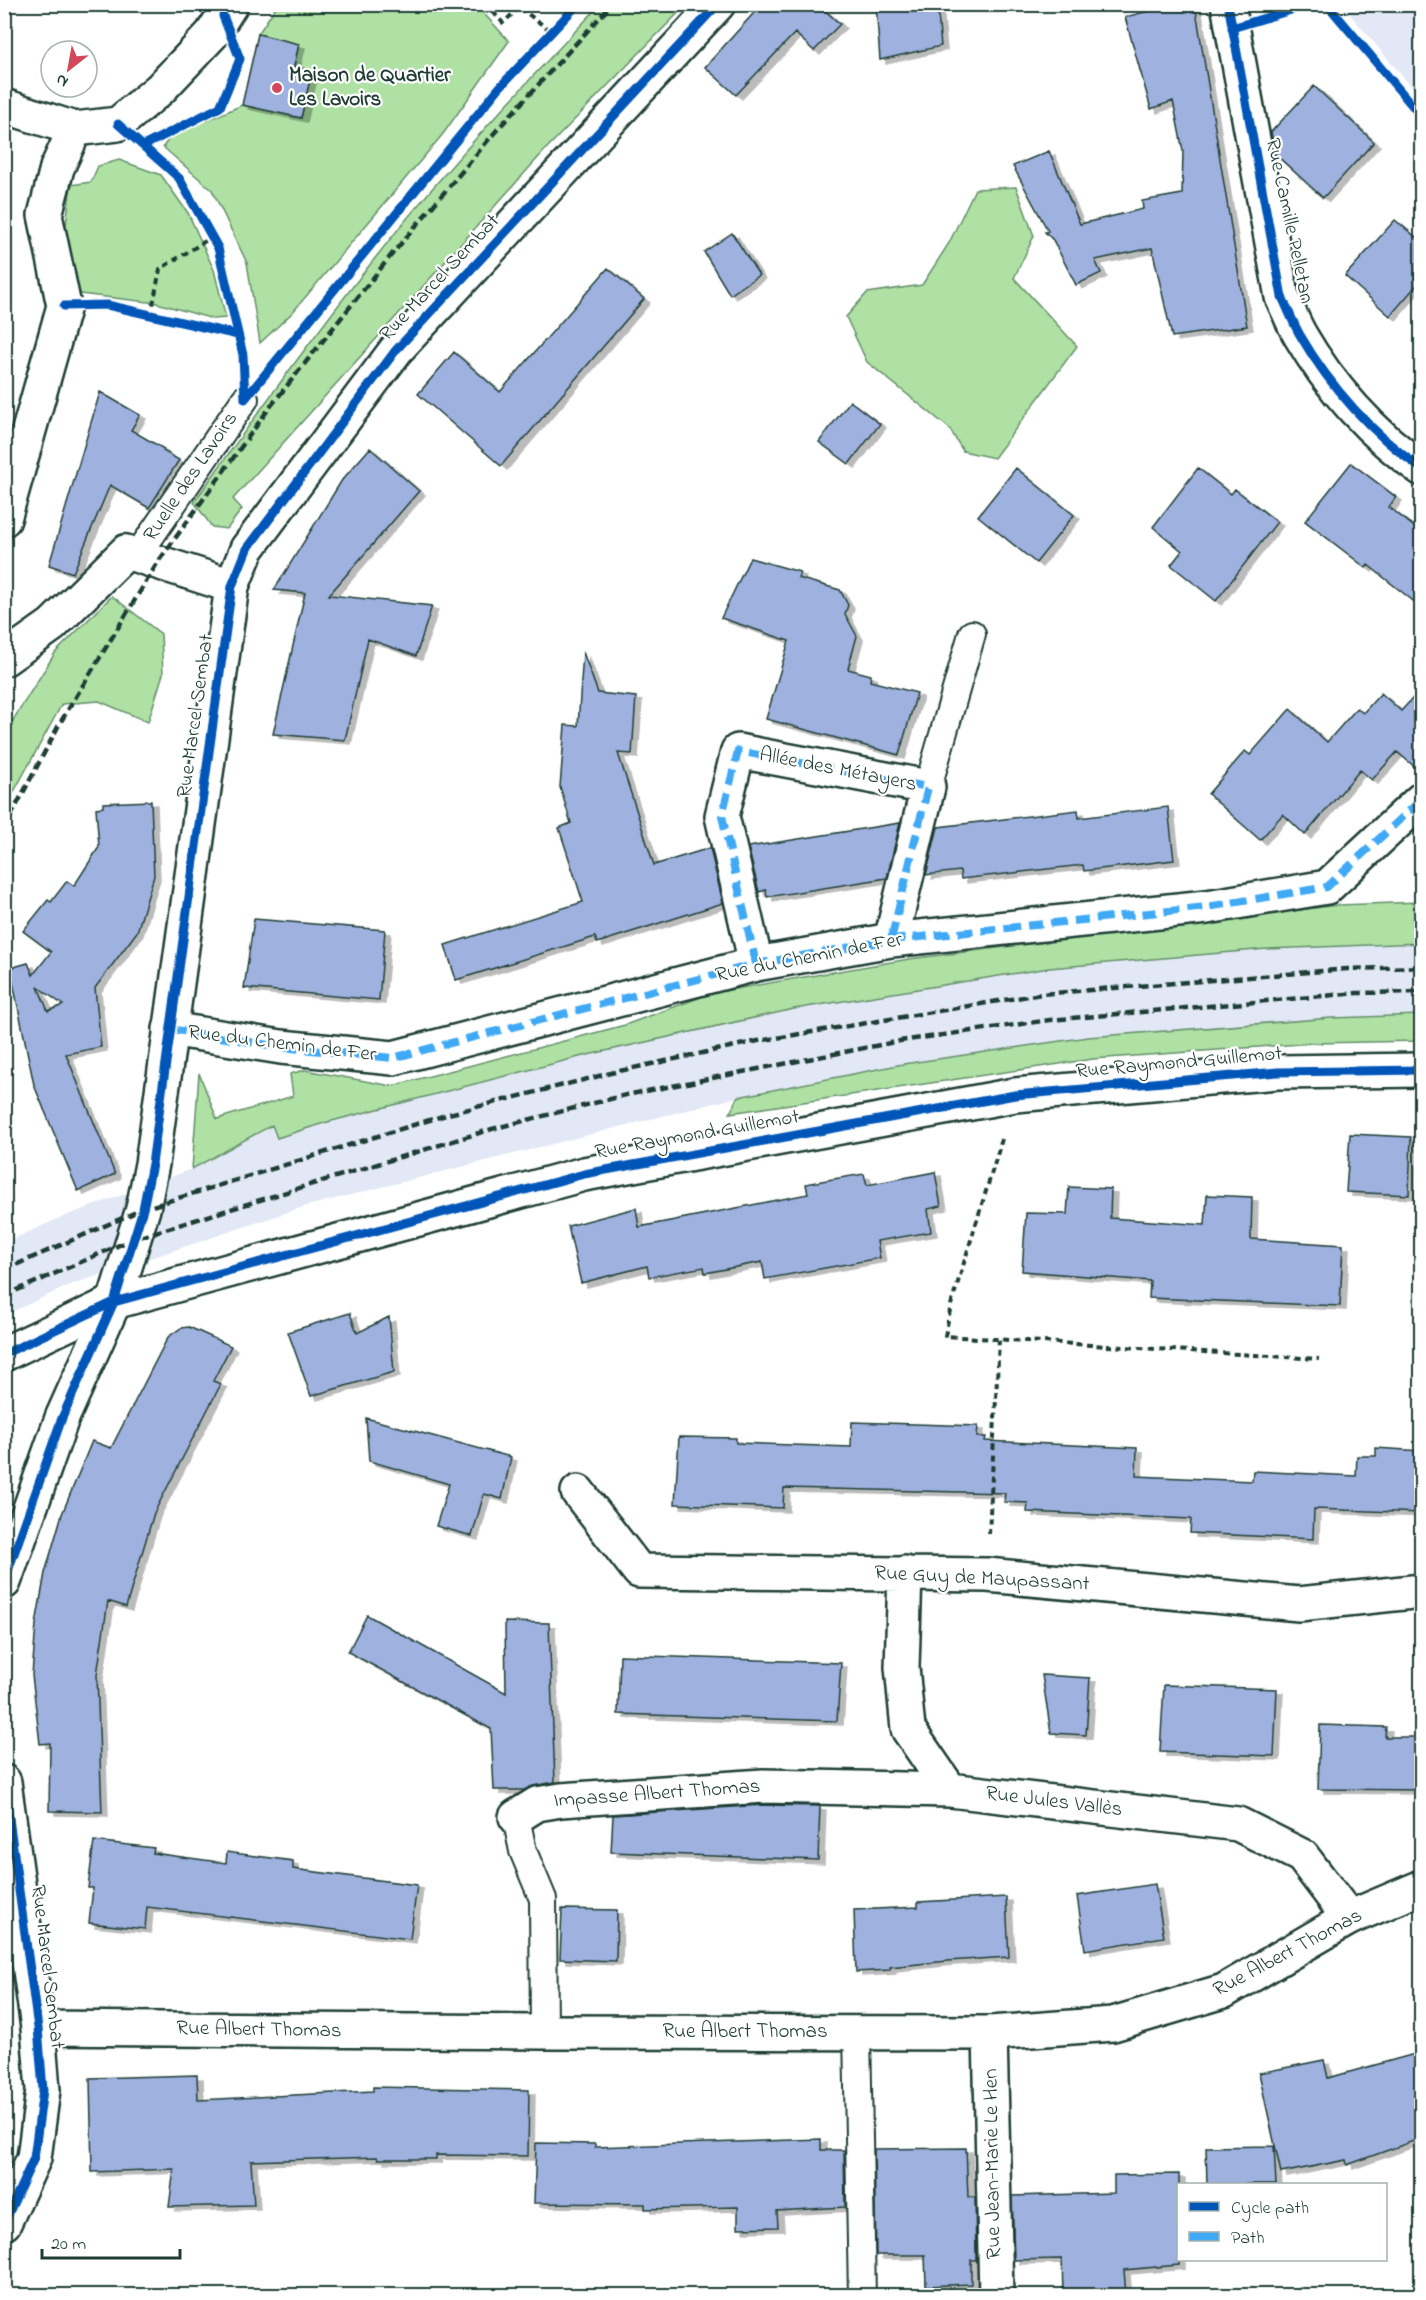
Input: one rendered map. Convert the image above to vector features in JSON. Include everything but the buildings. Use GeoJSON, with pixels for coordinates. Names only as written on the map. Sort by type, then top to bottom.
{"type":"FeatureCollection","features":[{"type":"Feature","properties":{"kind":"street"},"geometry":{"type":"LineString","coordinates":[[4,106],[75,129],[118,124],[160,89],[212,34],[231,4]]}},
{"type":"Feature","properties":{"kind":"street","name":"Rue Marcel Sembat"},"geometry":{"type":"LineString","coordinates":[[4,1582],[62,1418],[114,1302],[143,1209],[152,1164],[232,586],[247,549],[396,351],[718,4]]}},
{"type":"Feature","properties":{"kind":"street","name":"Rue Camille Pelletan"},"geometry":{"type":"LineString","coordinates":[[1228,4],[1282,297],[1298,333],[1318,364],[1368,424],[1400,454],[1422,469]]}},
{"type":"Feature","properties":{"kind":"street"},"geometry":{"type":"LineString","coordinates":[[4,519],[64,306],[45,215],[57,168],[75,129]]}},
{"type":"Feature","properties":{"kind":"street"},"geometry":{"type":"LineString","coordinates":[[4,659],[52,625],[126,552],[232,586]]}},
{"type":"Feature","properties":{"kind":"street","name":"Allée des Métayers"},"geometry":{"type":"LineString","coordinates":[[756,964],[722,816],[738,751],[928,787],[891,940]]}},
{"type":"Feature","properties":{"kind":"street","name":"Rue du Chemin de Fer"},"geometry":{"type":"LineString","coordinates":[[170,1029],[281,1047],[393,1058],[756,964],[891,940],[1207,907],[1327,887],[1422,799]]}},
{"type":"Feature","properties":{"kind":"street","name":"Rue Raymond Guillemot"},"geometry":{"type":"LineString","coordinates":[[4,1354],[114,1302],[584,1174],[1015,1095],[1278,1072],[1422,1070]]}},
{"type":"Feature","properties":{"kind":"street","name":"Rue Guy de Maupassant"},"geometry":{"type":"LineString","coordinates":[[578,1492],[639,1571],[987,1575],[1299,1604],[1422,1591]]}},
{"type":"Feature","properties":{"kind":"street"},"geometry":{"type":"LineString","coordinates":[[905,1573],[902,1667],[908,1729],[950,1790]]}},
{"type":"Feature","properties":{"kind":"street","name":"Rue Marcel Sembat"},"geometry":{"type":"LineString","coordinates":[[4,1782],[38,2028],[43,2090],[34,2158],[4,2223]]}},
{"type":"Feature","properties":{"kind":"street","name":"Impasse Albert Thomas"},"geometry":{"type":"LineString","coordinates":[[516,1817],[537,1804],[561,1800],[763,1786],[950,1790]]}},
{"type":"Feature","properties":{"kind":"street","name":"Rue Jules Vallès"},"geometry":{"type":"LineString","coordinates":[[950,1790],[1238,1824],[1302,1856],[1349,1918]]}},
{"type":"Feature","properties":{"kind":"street","name":"Rue Albert Thomas"},"geometry":{"type":"LineString","coordinates":[[38,2028],[990,2033],[1113,2024],[1224,1991],[1349,1918],[1422,1887]]}},
{"type":"Feature","properties":{"kind":"street","name":"Rue Jean-Marie Le Hen"},"geometry":{"type":"LineString","coordinates":[[990,2033],[996,2295]]}},
{"type":"Feature","properties":{"kind":"lane","name":"Ruelle des Lavoirs"},"geometry":{"type":"LineString","coordinates":[[137,556],[245,399]]}},
{"type":"Feature","properties":{"kind":"lane"},"geometry":{"type":"LineString","coordinates":[[928,787],[972,634]]}},
{"type":"Feature","properties":{"kind":"lane","name":"Impasse Albert Thomas"},"geometry":{"type":"LineString","coordinates":[[516,1817],[523,1851],[543,1899],[544,2032]]}},
{"type":"Feature","properties":{"kind":"lane"},"geometry":{"type":"LineString","coordinates":[[857,2032],[862,2295]]}},
{"type":"Feature","properties":{"kind":"path"},"geometry":{"type":"LineString","coordinates":[[486,4],[503,23],[522,6],[552,32]]}},
{"type":"Feature","properties":{"kind":"path"},"geometry":{"type":"LineString","coordinates":[[151,315],[160,270],[212,237]]}},
{"type":"Feature","properties":{"kind":"path"},"geometry":{"type":"LineString","coordinates":[[1015,1095],[951,1305],[945,1336],[1319,1359]]}},
{"type":"Feature","properties":{"kind":"path"},"geometry":{"type":"LineString","coordinates":[[987,1575],[999,1340]]}},
{"type":"Feature","properties":{"kind":"shaded area"},"geometry":{"type":"Polygon","coordinates":[[[1342,5],[1421,5],[1421,98],[1342,5]]]}},
{"type":"Feature","properties":{"kind":"shaded area"},"geometry":{"type":"Polygon","coordinates":[[[1421,943],[1421,1015],[1332,1018],[1088,1037],[738,1097],[303,1207],[70,1285],[5,1315],[4,1243],[60,1218],[192,1169],[272,1125],[277,1137],[583,1056],[794,1009],[1049,968],[1267,949],[1421,943]]]}},
{"type":"Feature","properties":{"kind":"green space"},"geometry":{"type":"Polygon","coordinates":[[[277,5],[476,5],[509,41],[443,134],[292,313],[260,343],[247,263],[212,190],[163,147],[171,136],[242,105],[301,118],[312,71],[294,66],[299,44],[258,34],[277,5]]]}},
{"type":"Feature","properties":{"kind":"green space"},"geometry":{"type":"Polygon","coordinates":[[[600,5],[686,5],[546,149],[233,499],[242,509],[227,529],[212,527],[194,502],[284,378],[430,191],[600,5]]]}},
{"type":"Feature","properties":{"kind":"green space"},"geometry":{"type":"Polygon","coordinates":[[[119,160],[161,175],[188,213],[214,270],[226,318],[213,319],[157,303],[80,294],[64,240],[71,185],[91,182],[98,166],[119,160]]]}},
{"type":"Feature","properties":{"kind":"green space"},"geometry":{"type":"Polygon","coordinates":[[[1016,187],[1034,236],[1014,278],[1077,346],[994,458],[963,451],[949,428],[867,362],[846,317],[867,293],[922,285],[949,243],[975,189],[1016,187]]]}},
{"type":"Feature","properties":{"kind":"green space"},"geometry":{"type":"Polygon","coordinates":[[[112,596],[161,634],[163,674],[148,722],[99,701],[62,704],[5,808],[5,733],[55,653],[112,596]]]}},
{"type":"Feature","properties":{"kind":"green space"},"geometry":{"type":"Polygon","coordinates":[[[1421,902],[1421,943],[1267,949],[1049,968],[794,1009],[583,1056],[324,1123],[277,1138],[272,1125],[192,1169],[199,1073],[217,1119],[293,1096],[290,1074],[305,1070],[392,1086],[625,1025],[712,993],[909,959],[1338,905],[1421,902]]]}},
{"type":"Feature","properties":{"kind":"green space"},"geometry":{"type":"Polygon","coordinates":[[[1421,1015],[1421,1041],[1314,1043],[1093,1059],[730,1113],[738,1097],[903,1064],[1088,1037],[1332,1018],[1421,1015]]]}},
{"type":"Feature","properties":{"kind":"railway"},"geometry":{"type":"LineString","coordinates":[[4,829],[60,723],[158,562],[270,407],[393,253],[496,131],[612,4]]}},
{"type":"Feature","properties":{"kind":"railway"},"geometry":{"type":"LineString","coordinates":[[4,1270],[143,1209],[449,1114],[615,1072],[758,1041],[1041,994],[1347,969],[1422,967]]}},
{"type":"Feature","properties":{"kind":"railway"},"geometry":{"type":"LineString","coordinates":[[4,1296],[133,1239],[492,1129],[626,1095],[900,1041],[1050,1020],[1357,993],[1422,992]]}},
{"type":"Feature","properties":{"kind":"marked path"},"geometry":{"type":"LineString","coordinates":[[756,964],[722,816],[738,751],[928,787],[891,940]]}},
{"type":"Feature","properties":{"kind":"marked path"},"geometry":{"type":"LineString","coordinates":[[170,1029],[281,1047],[393,1058],[756,964],[891,940],[1207,907],[1327,887],[1422,799]]}},
{"type":"Feature","properties":{"kind":"cycle path"},"geometry":{"type":"LineString","coordinates":[[245,399],[499,88],[578,4]]}},
{"type":"Feature","properties":{"kind":"cycle path"},"geometry":{"type":"LineString","coordinates":[[4,1582],[62,1418],[114,1302],[143,1209],[152,1164],[232,586],[247,549],[396,350],[718,4]]}},
{"type":"Feature","properties":{"kind":"cycle path"},"geometry":{"type":"LineString","coordinates":[[1228,4],[1282,297],[1300,335],[1339,391],[1386,441],[1422,469]]}},
{"type":"Feature","properties":{"kind":"cycle path"},"geometry":{"type":"LineString","coordinates":[[1232,28],[1311,4]]}},
{"type":"Feature","properties":{"kind":"cycle path"},"geometry":{"type":"LineString","coordinates":[[1327,4],[1422,117]]}},
{"type":"Feature","properties":{"kind":"cycle path"},"geometry":{"type":"LineString","coordinates":[[143,146],[220,107],[240,59],[223,16]]}},
{"type":"Feature","properties":{"kind":"cycle path"},"geometry":{"type":"LineString","coordinates":[[118,124],[179,178],[218,248],[243,355],[245,399]]}},
{"type":"Feature","properties":{"kind":"cycle path"},"geometry":{"type":"LineString","coordinates":[[64,306],[107,305],[238,335]]}},
{"type":"Feature","properties":{"kind":"cycle path"},"geometry":{"type":"LineString","coordinates":[[4,1354],[114,1302],[584,1174],[1015,1095],[1278,1072],[1422,1070]]}},
{"type":"Feature","properties":{"kind":"cycle path"},"geometry":{"type":"LineString","coordinates":[[4,1782],[38,2028],[43,2090],[34,2158],[4,2223]]}},
{"type":"Feature","properties":{"kind":"place","name":"Maison de Quartier Les Lavoirs"},"geometry":{"type":"Point","coordinates":[277,88]}}]}
